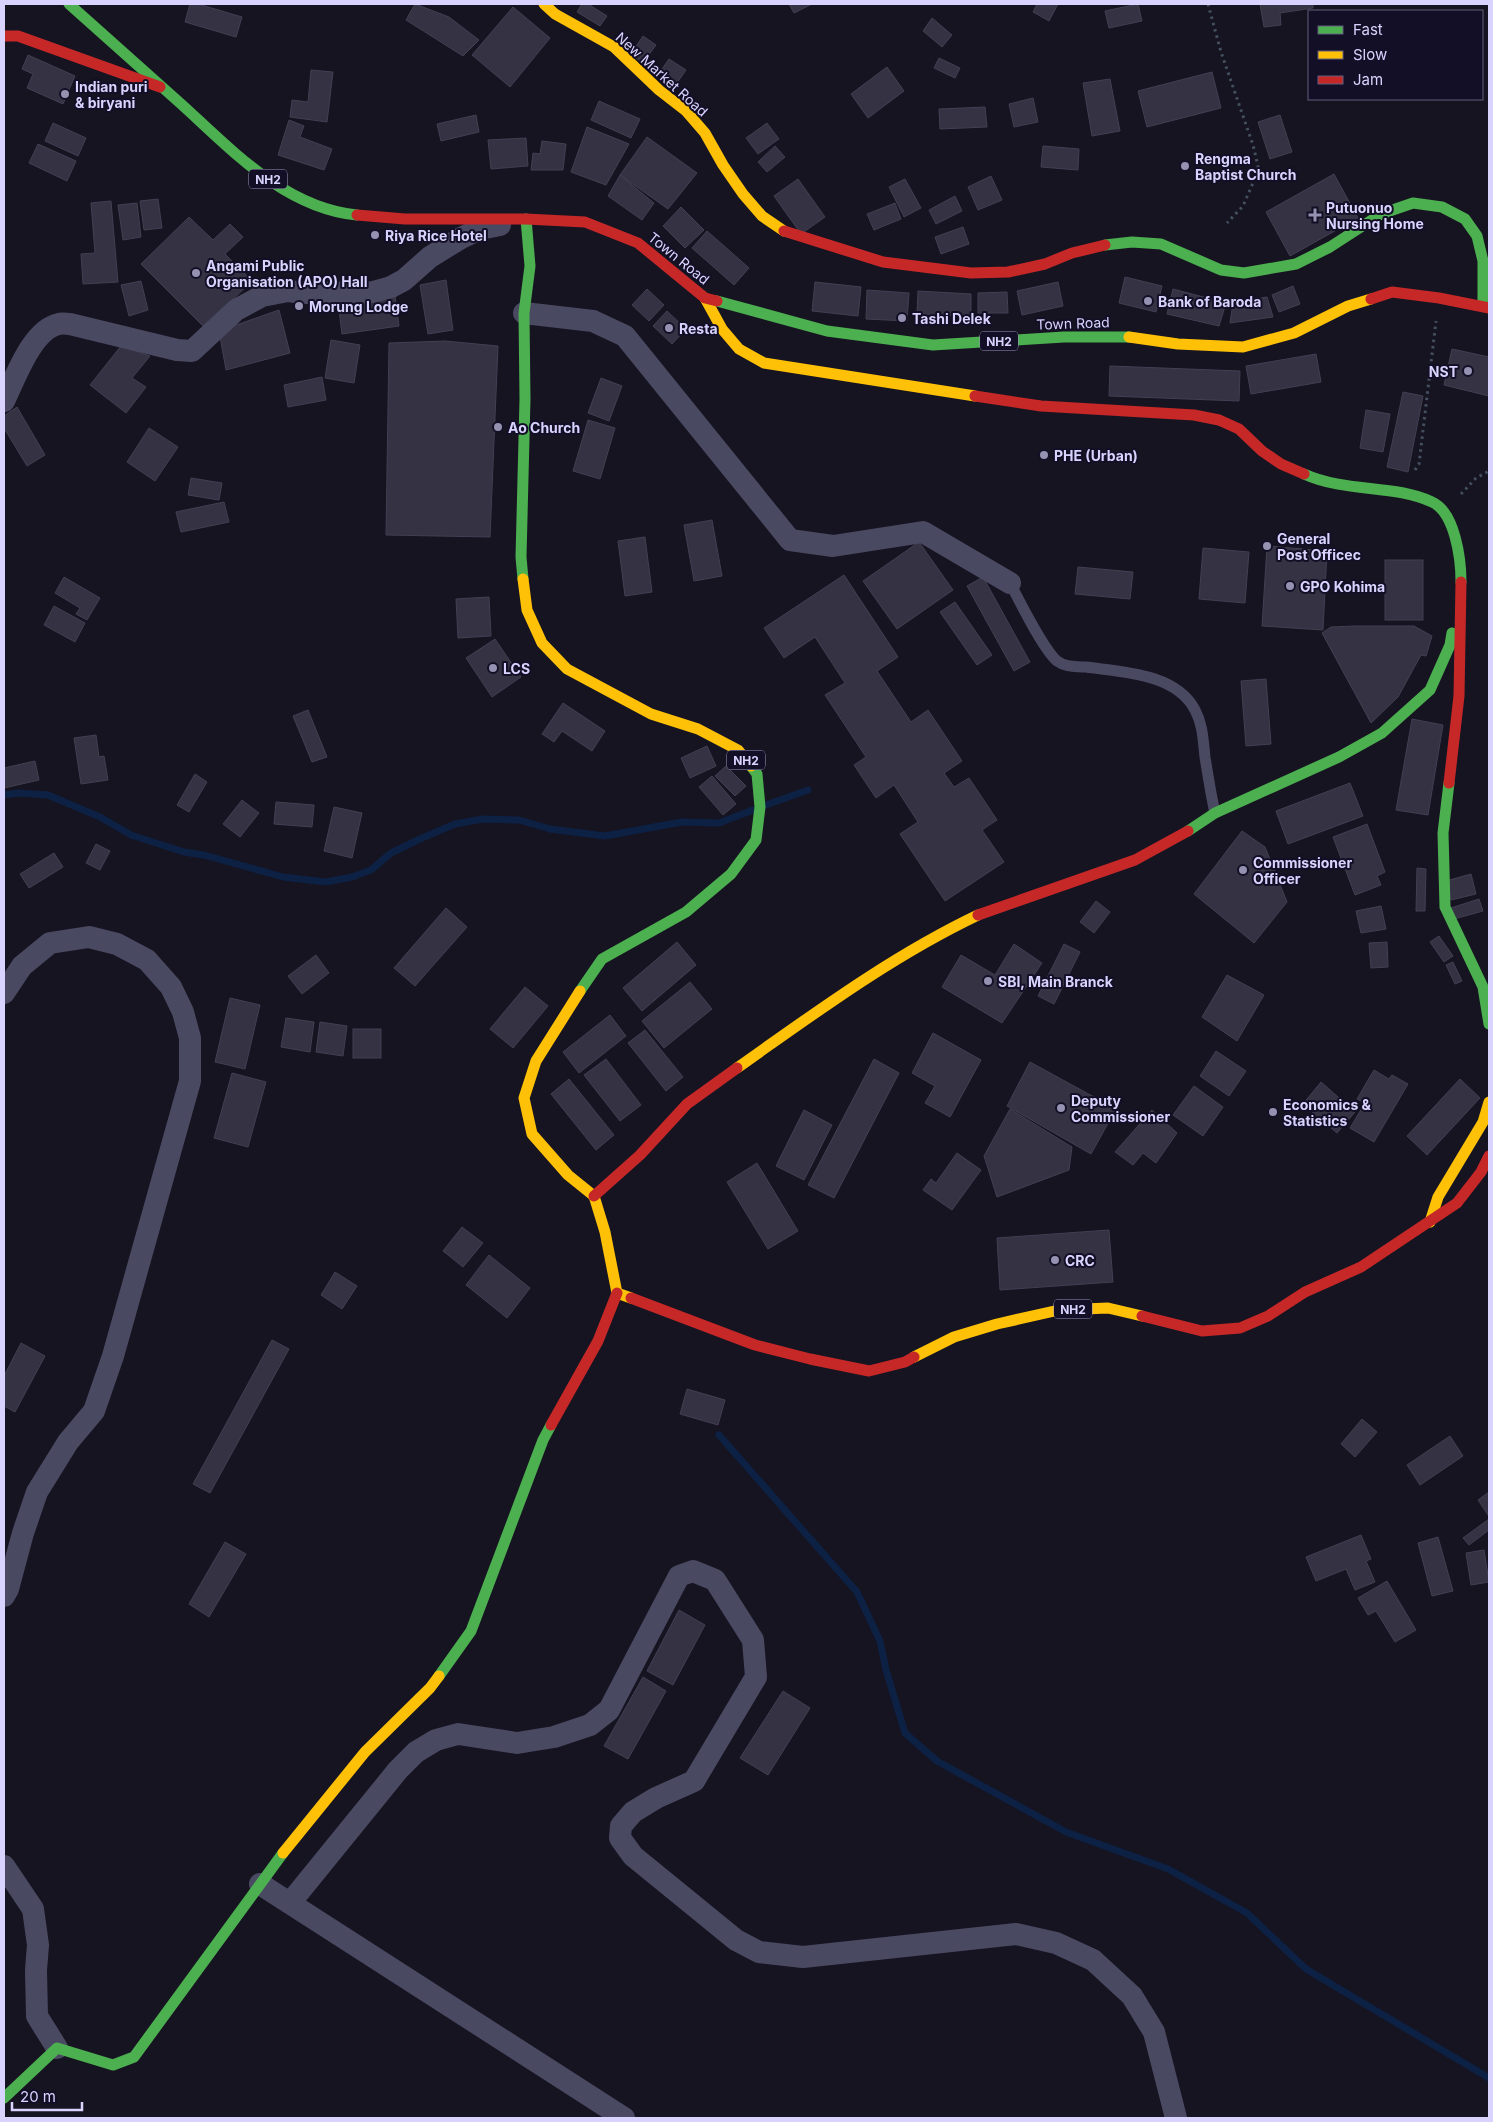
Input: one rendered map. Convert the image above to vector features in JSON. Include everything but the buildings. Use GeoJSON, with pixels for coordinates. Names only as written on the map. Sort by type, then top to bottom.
{"type":"FeatureCollection","features":[{"type":"Feature","properties":{"kind":"main road","name":"NH2"},"geometry":{"type":"LineString","coordinates":[[69,4],[257,172],[303,200],[348,214],[405,219],[526,220],[530,266],[524,313],[525,409],[521,557],[527,610],[542,642],[567,669],[651,714],[698,728],[738,750],[757,774],[759,798],[756,840],[731,874],[686,912],[602,959],[566,1011],[536,1061],[524,1098],[532,1134],[568,1175],[594,1196]]}},
{"type":"Feature","properties":{"kind":"main road","name":"New Market Road"},"geometry":{"type":"LineString","coordinates":[[544,4],[555,14],[614,47],[659,90],[686,111],[705,133],[723,165],[743,194],[762,216],[786,232],[883,262],[971,273],[1008,272],[1045,264],[1072,253],[1103,245],[1132,242],[1161,244],[1221,270],[1244,273],[1296,264],[1330,247],[1381,214],[1413,203],[1442,208],[1465,219],[1478,236],[1483,261],[1486,307]]}},
{"type":"Feature","properties":{"kind":"main road"},"geometry":{"type":"LineString","coordinates":[[4,36],[18,36],[160,87]]}},
{"type":"Feature","properties":{"kind":"main road","name":"Town Road"},"geometry":{"type":"LineString","coordinates":[[526,220],[585,222],[638,243],[705,298],[827,331],[933,345],[1124,336],[1178,344],[1243,347],[1294,333],[1348,306],[1392,292],[1486,307]]}},
{"type":"Feature","properties":{"kind":"main road"},"geometry":{"type":"LineString","coordinates":[[705,298],[722,329],[739,349],[764,363],[1041,406],[1194,415],[1219,420],[1239,429],[1262,451],[1282,464],[1319,481],[1334,485],[1402,493],[1434,502],[1445,512],[1452,523],[1458,544],[1461,578],[1458,696],[1443,833],[1445,907],[1483,987],[1489,1024]]}},
{"type":"Feature","properties":{"kind":"main road"},"geometry":{"type":"LineString","coordinates":[[4,2098],[57,2048],[113,2065],[134,2057],[292,1841],[365,1752],[430,1688],[471,1631],[543,1440],[598,1341],[617,1293],[605,1232],[594,1196],[640,1155],[687,1104],[868,977],[943,932],[981,914],[1135,860],[1177,838],[1215,813],[1313,769],[1382,733],[1430,690],[1450,645],[1460,603]]}},
{"type":"Feature","properties":{"kind":"main road"},"geometry":{"type":"LineString","coordinates":[[1430,1222],[1438,1198],[1484,1122],[1489,1102]]}},
{"type":"Feature","properties":{"kind":"main road","name":"NH2"},"geometry":{"type":"LineString","coordinates":[[617,1293],[755,1345],[869,1371],[905,1362],[954,1337],[997,1324],[1058,1310],[1108,1308],[1202,1331],[1240,1328],[1268,1316],[1305,1292],[1360,1267],[1430,1222],[1456,1202],[1481,1172],[1489,1156]]}},
{"type":"Feature","properties":{"kind":"street"},"geometry":{"type":"LineString","coordinates":[[4,401],[36,340],[47,329],[58,324],[70,324],[177,350],[192,351],[236,310],[262,296],[288,291],[303,293],[373,292],[391,287],[404,280],[430,257],[461,238],[480,229],[526,220]]}},
{"type":"Feature","properties":{"kind":"street"},"geometry":{"type":"LineString","coordinates":[[524,313],[593,320],[625,336],[790,540],[833,546],[923,532],[1010,583]]}},
{"type":"Feature","properties":{"kind":"street"},"geometry":{"type":"LineString","coordinates":[[4,993],[22,966],[50,943],[89,937],[117,944],[147,960],[171,987],[183,1012],[190,1038],[190,1081],[113,1356],[94,1411],[68,1442],[37,1492],[23,1533],[8,1589],[4,1596]]}},
{"type":"Feature","properties":{"kind":"street"},"geometry":{"type":"LineString","coordinates":[[290,1903],[398,1770],[423,1748],[436,1740],[458,1734],[518,1743],[554,1738],[590,1725],[609,1710],[679,1576],[693,1571],[715,1580],[753,1640],[756,1677],[694,1781],[656,1798],[633,1812],[621,1826],[620,1838],[633,1856],[736,1940],[759,1952],[803,1957],[1016,1934],[1056,1943],[1093,1960],[1132,1996],[1154,2032],[1176,2118]]}},
{"type":"Feature","properties":{"kind":"street"},"geometry":{"type":"LineString","coordinates":[[4,1866],[33,1909],[38,1946],[36,1970],[37,2016],[57,2048]]}},
{"type":"Feature","properties":{"kind":"street"},"geometry":{"type":"LineString","coordinates":[[260,1884],[624,2118]]}},
{"type":"Feature","properties":{"kind":"lane"},"geometry":{"type":"LineString","coordinates":[[1010,583],[1048,651],[1057,661],[1069,667],[1082,667],[1140,676],[1162,682],[1181,693],[1194,708],[1202,729],[1204,754],[1215,813]]}},
{"type":"Feature","properties":{"kind":"path"},"geometry":{"type":"LineString","coordinates":[[1208,4],[1221,52],[1253,145],[1258,166],[1256,176],[1243,206],[1227,223]]}},
{"type":"Feature","properties":{"kind":"path"},"geometry":{"type":"LineString","coordinates":[[1402,493],[1419,464],[1439,298]]}},
{"type":"Feature","properties":{"kind":"path"},"geometry":{"type":"LineString","coordinates":[[1445,512],[1476,478],[1489,471]]}},
{"type":"Feature","properties":{"kind":"waterway"},"geometry":{"type":"LineString","coordinates":[[766,805],[808,790]]}},
{"type":"Feature","properties":{"kind":"waterway"},"geometry":{"type":"LineString","coordinates":[[4,795],[18,793],[48,795],[100,817],[131,835],[184,852],[204,855],[283,877],[326,882],[352,877],[371,870],[391,853],[455,824],[483,819],[519,820],[550,829],[605,836],[682,822],[719,823],[753,810]]}},
{"type":"Feature","properties":{"kind":"waterway"},"geometry":{"type":"LineString","coordinates":[[719,1435],[857,1592],[880,1641],[886,1670],[905,1733],[937,1761],[1066,1832],[1168,1869],[1247,1913],[1306,1969],[1489,2078]]}},
{"type":"Feature","properties":{"kind":"traffic: fast"},"geometry":{"type":"LineString","coordinates":[[69,4],[218,138],[260,173],[306,201],[330,210],[357,215]]}},
{"type":"Feature","properties":{"kind":"traffic: fast"},"geometry":{"type":"LineString","coordinates":[[1105,245],[1132,242],[1161,244],[1221,270],[1244,273],[1296,264],[1330,247],[1381,214],[1413,203],[1442,207],[1465,219],[1477,236],[1483,261],[1483,306]]}},
{"type":"Feature","properties":{"kind":"traffic: fast"},"geometry":{"type":"LineString","coordinates":[[523,579],[521,557],[525,399],[524,313],[530,266],[526,219]]}},
{"type":"Feature","properties":{"kind":"traffic: fast"},"geometry":{"type":"LineString","coordinates":[[717,301],[827,331],[933,345],[1064,337],[1129,337]]}},
{"type":"Feature","properties":{"kind":"traffic: fast"},"geometry":{"type":"LineString","coordinates":[[1304,474],[1336,484],[1417,496],[1440,507],[1446,515],[1455,537],[1460,561],[1461,582]]}},
{"type":"Feature","properties":{"kind":"traffic: fast"},"geometry":{"type":"LineString","coordinates":[[1188,831],[1215,813],[1339,757],[1382,733],[1430,690],[1450,645],[1452,633]]}},
{"type":"Feature","properties":{"kind":"traffic: fast"},"geometry":{"type":"LineString","coordinates":[[580,991],[602,959],[686,912],[731,874],[756,840],[760,807],[757,774],[751,766]]}},
{"type":"Feature","properties":{"kind":"traffic: fast"},"geometry":{"type":"LineString","coordinates":[[1449,783],[1443,833],[1445,907],[1483,987],[1489,1024]]}},
{"type":"Feature","properties":{"kind":"traffic: fast"},"geometry":{"type":"LineString","coordinates":[[439,1676],[471,1631],[543,1440],[551,1425]]}},
{"type":"Feature","properties":{"kind":"traffic: fast"},"geometry":{"type":"LineString","coordinates":[[4,2098],[57,2048],[113,2065],[134,2057],[283,1853]]}},
{"type":"Feature","properties":{"kind":"traffic: slow"},"geometry":{"type":"LineString","coordinates":[[544,4],[555,14],[614,47],[659,90],[686,111],[705,133],[723,165],[743,194],[762,216],[784,231]]}},
{"type":"Feature","properties":{"kind":"traffic: slow"},"geometry":{"type":"LineString","coordinates":[[705,298],[722,329],[739,349],[764,363],[975,396]]}},
{"type":"Feature","properties":{"kind":"traffic: slow"},"geometry":{"type":"LineString","coordinates":[[1129,337],[1178,344],[1243,347],[1294,333],[1348,306],[1371,299]]}},
{"type":"Feature","properties":{"kind":"traffic: slow"},"geometry":{"type":"LineString","coordinates":[[523,579],[527,610],[542,643],[567,669],[651,714],[698,729],[738,750],[751,766]]}},
{"type":"Feature","properties":{"kind":"traffic: slow"},"geometry":{"type":"LineString","coordinates":[[737,1068],[854,986],[915,948],[978,915]]}},
{"type":"Feature","properties":{"kind":"traffic: slow"},"geometry":{"type":"LineString","coordinates":[[580,991],[536,1061],[524,1098],[532,1134],[568,1175],[594,1196],[605,1232],[617,1293],[631,1298]]}},
{"type":"Feature","properties":{"kind":"traffic: slow"},"geometry":{"type":"LineString","coordinates":[[1430,1222],[1438,1197],[1483,1122],[1489,1102]]}},
{"type":"Feature","properties":{"kind":"traffic: slow"},"geometry":{"type":"LineString","coordinates":[[914,1357],[954,1337],[997,1324],[1059,1310],[1108,1308],[1142,1316]]}},
{"type":"Feature","properties":{"kind":"traffic: slow"},"geometry":{"type":"LineString","coordinates":[[283,1853],[365,1752],[430,1688],[439,1676]]}},
{"type":"Feature","properties":{"kind":"traffic: jam"},"geometry":{"type":"LineString","coordinates":[[4,36],[18,36],[160,87]]}},
{"type":"Feature","properties":{"kind":"traffic: jam"},"geometry":{"type":"LineString","coordinates":[[357,215],[405,219],[526,219],[585,222],[638,243],[705,298],[717,301]]}},
{"type":"Feature","properties":{"kind":"traffic: jam"},"geometry":{"type":"LineString","coordinates":[[784,231],[883,262],[971,273],[1008,272],[1045,264],[1072,253],[1105,245]]}},
{"type":"Feature","properties":{"kind":"traffic: jam"},"geometry":{"type":"LineString","coordinates":[[1371,299],[1392,292],[1439,298],[1489,308]]}},
{"type":"Feature","properties":{"kind":"traffic: jam"},"geometry":{"type":"LineString","coordinates":[[975,396],[1041,406],[1194,415],[1219,420],[1239,429],[1262,451],[1281,464],[1304,474]]}},
{"type":"Feature","properties":{"kind":"traffic: jam"},"geometry":{"type":"LineString","coordinates":[[1449,783],[1459,696],[1461,582]]}},
{"type":"Feature","properties":{"kind":"traffic: jam"},"geometry":{"type":"LineString","coordinates":[[978,915],[1135,860],[1188,831]]}},
{"type":"Feature","properties":{"kind":"traffic: jam"},"geometry":{"type":"LineString","coordinates":[[594,1196],[640,1155],[687,1104],[737,1068]]}},
{"type":"Feature","properties":{"kind":"traffic: jam"},"geometry":{"type":"LineString","coordinates":[[1142,1316],[1202,1331],[1240,1328],[1268,1316],[1305,1292],[1361,1267],[1457,1203],[1481,1172],[1489,1156]]}},
{"type":"Feature","properties":{"kind":"traffic: jam"},"geometry":{"type":"LineString","coordinates":[[551,1425],[598,1341],[617,1293]]}},
{"type":"Feature","properties":{"kind":"traffic: jam"},"geometry":{"type":"LineString","coordinates":[[631,1298],[755,1345],[810,1359],[869,1371],[905,1362],[914,1357]]}},
{"type":"Feature","properties":{"kind":"place","name":"Indian puri & biryani"},"geometry":{"type":"Point","coordinates":[65,94]}},
{"type":"Feature","properties":{"kind":"place","name":"Rengma Baptist Church"},"geometry":{"type":"Point","coordinates":[1185,166]}},
{"type":"Feature","properties":{"kind":"place","name":"Putuonuo Nursing Home"},"geometry":{"type":"Point","coordinates":[1315,215]}},
{"type":"Feature","properties":{"kind":"place","name":"Riya Rice Hotel"},"geometry":{"type":"Point","coordinates":[375,235]}},
{"type":"Feature","properties":{"kind":"place","name":"Angami Public Organisation (APO) Hall"},"geometry":{"type":"Point","coordinates":[196,273]}},
{"type":"Feature","properties":{"kind":"place","name":"Bank of Baroda"},"geometry":{"type":"Point","coordinates":[1148,301]}},
{"type":"Feature","properties":{"kind":"place","name":"Morung Lodge"},"geometry":{"type":"Point","coordinates":[299,306]}},
{"type":"Feature","properties":{"kind":"place","name":"Tashi Delek"},"geometry":{"type":"Point","coordinates":[902,318]}},
{"type":"Feature","properties":{"kind":"place","name":"Resta"},"geometry":{"type":"Point","coordinates":[669,328]}},
{"type":"Feature","properties":{"kind":"place","name":"NST"},"geometry":{"type":"Point","coordinates":[1468,371]}},
{"type":"Feature","properties":{"kind":"place","name":"Ao Church"},"geometry":{"type":"Point","coordinates":[498,427]}},
{"type":"Feature","properties":{"kind":"place","name":"PHE (Urban)"},"geometry":{"type":"Point","coordinates":[1044,455]}},
{"type":"Feature","properties":{"kind":"place","name":"General Post Officec"},"geometry":{"type":"Point","coordinates":[1267,546]}},
{"type":"Feature","properties":{"kind":"place","name":"GPO Kohima"},"geometry":{"type":"Point","coordinates":[1290,586]}},
{"type":"Feature","properties":{"kind":"place","name":"LCS"},"geometry":{"type":"Point","coordinates":[493,668]}},
{"type":"Feature","properties":{"kind":"place","name":"Commissioner Officer"},"geometry":{"type":"Point","coordinates":[1243,870]}},
{"type":"Feature","properties":{"kind":"place","name":"SBI, Main Branck"},"geometry":{"type":"Point","coordinates":[988,981]}},
{"type":"Feature","properties":{"kind":"place","name":"Deputy Commissioner"},"geometry":{"type":"Point","coordinates":[1061,1108]}},
{"type":"Feature","properties":{"kind":"place","name":"Economics & Statistics"},"geometry":{"type":"Point","coordinates":[1273,1112]}},
{"type":"Feature","properties":{"kind":"place","name":"CRC"},"geometry":{"type":"Point","coordinates":[1055,1260]}}]}
